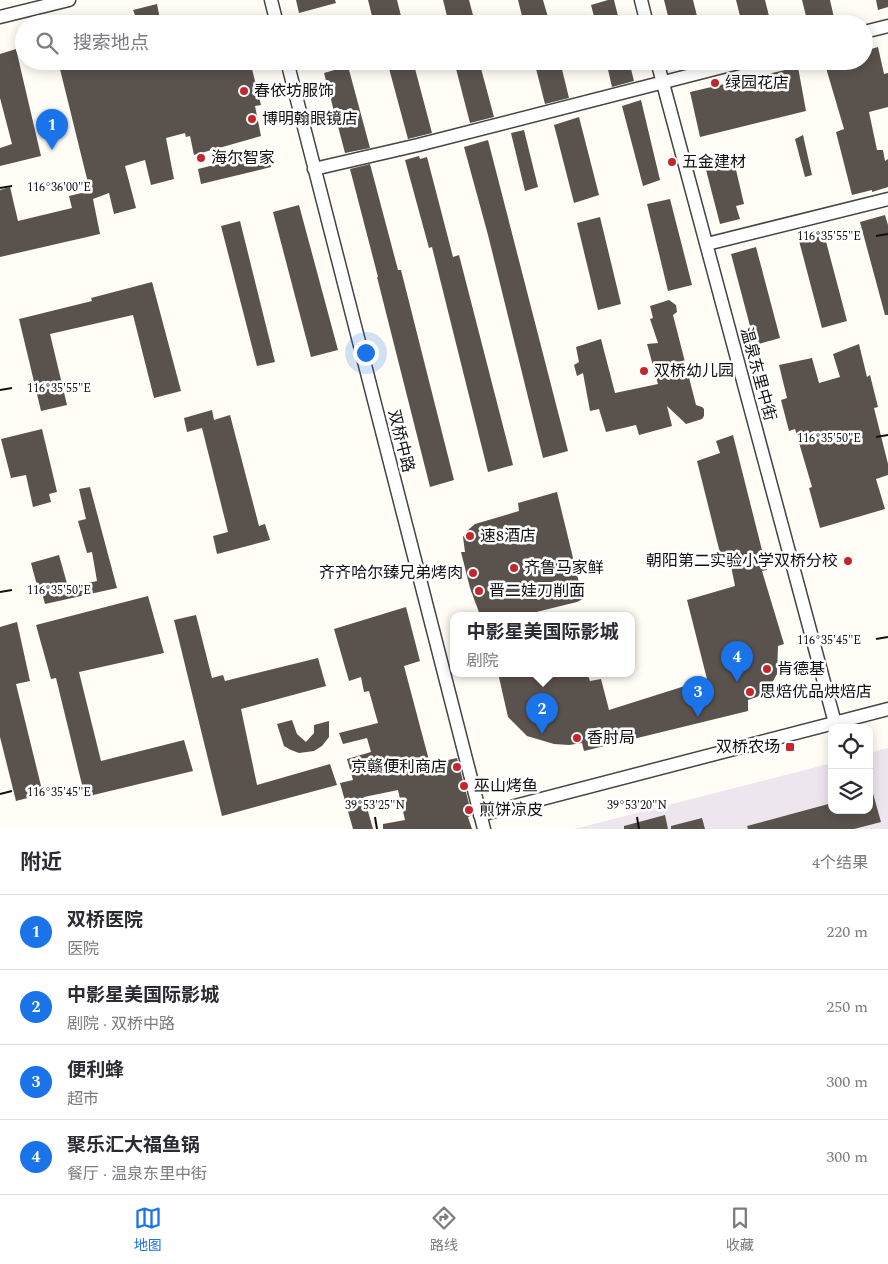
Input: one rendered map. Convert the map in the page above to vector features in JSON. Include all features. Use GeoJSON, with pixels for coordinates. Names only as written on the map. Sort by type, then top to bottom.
{"type":"FeatureCollection","features":[{"type":"Feature","properties":{"kind":"street"},"geometry":{"type":"LineString","coordinates":[[0,17],[69,0]]}},
{"type":"Feature","properties":{"kind":"street"},"geometry":{"type":"LineString","coordinates":[[271,0],[275,15]]}},
{"type":"Feature","properties":{"kind":"street"},"geometry":{"type":"LineString","coordinates":[[641,0],[645,15]]}},
{"type":"Feature","properties":{"kind":"street"},"geometry":{"type":"LineString","coordinates":[[873,30],[888,26]]}},
{"type":"Feature","properties":{"kind":"street","name":"双桥中路"},"geometry":{"type":"LineString","coordinates":[[288,70],[484,829]]}},
{"type":"Feature","properties":{"kind":"street","name":"温泉东里中街"},"geometry":{"type":"LineString","coordinates":[[660,70],[836,723]]}},
{"type":"Feature","properties":{"kind":"street"},"geometry":{"type":"LineString","coordinates":[[314,169],[418,145],[710,70]]}},
{"type":"Feature","properties":{"kind":"street"},"geometry":{"type":"LineString","coordinates":[[707,244],[888,199]]}},
{"type":"Feature","properties":{"kind":"street"},"geometry":{"type":"LineString","coordinates":[[480,815],[888,710]]}},
{"type":"Feature","properties":{"kind":"shaded area"},"geometry":{"type":"Polygon","coordinates":[[[888,748],[888,829],[574,829],[828,764],[828,814],[873,814],[873,752],[888,748]]]}},
{"type":"Feature","properties":{"kind":"building"},"geometry":{"type":"Polygon","coordinates":[[[296,0],[335,0],[336,3],[299,13],[296,0]]]}},
{"type":"Feature","properties":{"kind":"building"},"geometry":{"type":"Polygon","coordinates":[[[368,0],[397,0],[401,15],[372,15],[368,0]]]}},
{"type":"Feature","properties":{"kind":"building"},"geometry":{"type":"Polygon","coordinates":[[[443,0],[469,0],[473,15],[447,15],[443,0]]]}},
{"type":"Feature","properties":{"kind":"building"},"geometry":{"type":"Polygon","coordinates":[[[518,0],[543,0],[547,15],[522,15],[518,0]]]}},
{"type":"Feature","properties":{"kind":"building"},"geometry":{"type":"Polygon","coordinates":[[[614,0],[618,15],[594,15],[591,5],[614,0]]]}},
{"type":"Feature","properties":{"kind":"building"},"geometry":{"type":"Polygon","coordinates":[[[664,0],[693,0],[697,15],[668,15],[664,0]]]}},
{"type":"Feature","properties":{"kind":"building"},"geometry":{"type":"Polygon","coordinates":[[[736,0],[765,0],[769,15],[740,15],[736,0]]]}},
{"type":"Feature","properties":{"kind":"building"},"geometry":{"type":"Polygon","coordinates":[[[802,0],[830,0],[833,15],[806,15],[802,0]]]}},
{"type":"Feature","properties":{"kind":"building"},"geometry":{"type":"Polygon","coordinates":[[[876,0],[888,0],[888,7],[878,10],[876,0]]]}},
{"type":"Feature","properties":{"kind":"building"},"geometry":{"type":"Polygon","coordinates":[[[157,4],[159,15],[135,15],[133,10],[157,4]]]}},
{"type":"Feature","properties":{"kind":"building"},"geometry":{"type":"Polygon","coordinates":[[[878,47],[884,74],[888,73],[888,107],[869,112],[877,150],[883,150],[885,161],[888,159],[888,187],[852,195],[836,132],[844,129],[827,70],[873,70],[873,48],[878,47]]]}},
{"type":"Feature","properties":{"kind":"building"},"geometry":{"type":"Polygon","coordinates":[[[15,49],[15,70],[21,70],[41,156],[0,166],[0,148],[12,144],[0,98],[0,54],[15,49]]]}},
{"type":"Feature","properties":{"kind":"building"},"geometry":{"type":"Polygon","coordinates":[[[60,70],[252,70],[261,105],[255,106],[261,136],[194,155],[190,136],[186,137],[185,133],[166,138],[174,179],[151,185],[145,160],[125,166],[136,208],[114,214],[109,193],[93,199],[100,234],[0,257],[0,190],[10,187],[18,221],[72,208],[69,196],[90,191],[60,70]]]}},
{"type":"Feature","properties":{"kind":"building"},"geometry":{"type":"Polygon","coordinates":[[[334,70],[349,70],[370,148],[345,153],[324,73],[334,70]]]}},
{"type":"Feature","properties":{"kind":"building"},"geometry":{"type":"Polygon","coordinates":[[[389,70],[415,70],[432,133],[408,139],[389,70]]]}},
{"type":"Feature","properties":{"kind":"building"},"geometry":{"type":"Polygon","coordinates":[[[456,70],[481,70],[494,117],[470,123],[456,70]]]}},
{"type":"Feature","properties":{"kind":"building"},"geometry":{"type":"Polygon","coordinates":[[[536,70],[562,70],[569,98],[545,104],[536,70]]]}},
{"type":"Feature","properties":{"kind":"building"},"geometry":{"type":"Polygon","coordinates":[[[608,70],[631,70],[634,81],[612,87],[608,70]]]}},
{"type":"Feature","properties":{"kind":"building"},"geometry":{"type":"Polygon","coordinates":[[[785,70],[799,70],[806,111],[700,137],[690,92],[785,70]]]}},
{"type":"Feature","properties":{"kind":"building"},"geometry":{"type":"Polygon","coordinates":[[[641,100],[660,180],[643,186],[622,106],[641,100]]]}},
{"type":"Feature","properties":{"kind":"building"},"geometry":{"type":"Polygon","coordinates":[[[579,117],[599,195],[574,203],[554,125],[579,117]]]}},
{"type":"Feature","properties":{"kind":"building"},"geometry":{"type":"Polygon","coordinates":[[[524,130],[538,187],[525,191],[511,133],[524,130]]]}},
{"type":"Feature","properties":{"kind":"building"},"geometry":{"type":"Polygon","coordinates":[[[803,135],[812,175],[805,177],[795,139],[803,135]]]}},
{"type":"Feature","properties":{"kind":"building"},"geometry":{"type":"Polygon","coordinates":[[[488,140],[568,451],[543,458],[488,235],[464,147],[488,140]]]}},
{"type":"Feature","properties":{"kind":"building"},"geometry":{"type":"Polygon","coordinates":[[[267,152],[271,167],[201,184],[198,169],[267,152]]]}},
{"type":"Feature","properties":{"kind":"building"},"geometry":{"type":"Polygon","coordinates":[[[419,156],[420,159],[427,157],[453,257],[459,255],[513,465],[488,472],[432,247],[429,248],[405,160],[419,156]]]}},
{"type":"Feature","properties":{"kind":"building"},"geometry":{"type":"Polygon","coordinates":[[[733,157],[744,204],[736,206],[740,219],[720,224],[705,166],[733,157]]]}},
{"type":"Feature","properties":{"kind":"building"},"geometry":{"type":"Polygon","coordinates":[[[370,164],[398,270],[401,270],[454,480],[430,487],[350,169],[370,164]]]}},
{"type":"Feature","properties":{"kind":"building"},"geometry":{"type":"Polygon","coordinates":[[[670,199],[692,285],[668,291],[647,204],[670,199]]]}},
{"type":"Feature","properties":{"kind":"building"},"geometry":{"type":"Polygon","coordinates":[[[299,205],[338,350],[311,357],[273,212],[299,205]]]}},
{"type":"Feature","properties":{"kind":"building"},"geometry":{"type":"Polygon","coordinates":[[[885,215],[888,225],[888,315],[885,315],[860,222],[885,215]]]}},
{"type":"Feature","properties":{"kind":"building"},"geometry":{"type":"Polygon","coordinates":[[[600,217],[621,304],[598,310],[577,223],[600,217]]]}},
{"type":"Feature","properties":{"kind":"building"},"geometry":{"type":"Polygon","coordinates":[[[240,221],[275,362],[257,366],[221,226],[240,221]]]}},
{"type":"Feature","properties":{"kind":"building"},"geometry":{"type":"Polygon","coordinates":[[[823,230],[847,321],[822,328],[798,237],[823,230]]]}},
{"type":"Feature","properties":{"kind":"building"},"geometry":{"type":"Polygon","coordinates":[[[756,247],[780,338],[755,345],[731,254],[756,247]]]}},
{"type":"Feature","properties":{"kind":"building"},"geometry":{"type":"Polygon","coordinates":[[[152,282],[181,391],[154,398],[133,315],[50,334],[67,405],[41,411],[19,319],[92,301],[91,298],[152,282]]]}},
{"type":"Feature","properties":{"kind":"building"},"geometry":{"type":"Polygon","coordinates":[[[669,300],[676,305],[677,312],[673,315],[696,405],[704,409],[704,416],[702,419],[686,424],[667,406],[672,426],[639,435],[636,425],[606,432],[599,409],[590,411],[583,373],[577,376],[574,365],[579,362],[576,347],[601,339],[615,393],[658,384],[647,344],[658,343],[650,319],[653,318],[650,306],[669,300]]]}},
{"type":"Feature","properties":{"kind":"building"},"geometry":{"type":"Polygon","coordinates":[[[859,344],[867,377],[870,375],[878,407],[874,408],[888,464],[888,475],[876,479],[885,509],[820,528],[809,488],[812,487],[795,429],[789,431],[781,400],[787,398],[779,365],[812,358],[819,383],[840,377],[833,354],[859,344]]]}},
{"type":"Feature","properties":{"kind":"building"},"geometry":{"type":"Polygon","coordinates":[[[212,410],[214,420],[230,415],[259,526],[265,524],[270,540],[217,554],[213,536],[228,532],[202,428],[187,432],[184,418],[212,410]]]}},
{"type":"Feature","properties":{"kind":"building"},"geometry":{"type":"Polygon","coordinates":[[[42,429],[57,492],[49,494],[51,502],[33,507],[26,475],[11,478],[1,439],[42,429]]]}},
{"type":"Feature","properties":{"kind":"building"},"geometry":{"type":"Polygon","coordinates":[[[733,435],[767,570],[762,571],[784,644],[778,646],[777,674],[770,686],[762,695],[748,700],[748,711],[584,751],[582,743],[569,745],[554,744],[527,736],[508,717],[499,677],[588,677],[590,681],[601,679],[609,710],[707,679],[687,600],[735,586],[731,566],[724,569],[697,461],[720,453],[716,441],[733,435]]]}},
{"type":"Feature","properties":{"kind":"building"},"geometry":{"type":"Polygon","coordinates":[[[90,487],[117,588],[45,604],[42,593],[39,593],[31,563],[59,555],[68,587],[97,581],[92,552],[87,553],[78,521],[86,519],[79,489],[90,487]]]}},
{"type":"Feature","properties":{"kind":"building"},"geometry":{"type":"Polygon","coordinates":[[[557,492],[583,599],[536,612],[479,612],[470,588],[461,552],[465,552],[463,537],[475,524],[519,511],[518,503],[557,492]]]}},
{"type":"Feature","properties":{"kind":"building"},"geometry":{"type":"Polygon","coordinates":[[[148,596],[164,653],[79,672],[101,761],[184,740],[193,771],[85,797],[56,678],[51,679],[36,625],[148,596]]]}},
{"type":"Feature","properties":{"kind":"building"},"geometry":{"type":"Polygon","coordinates":[[[406,607],[420,661],[404,666],[430,764],[457,758],[472,815],[468,817],[472,829],[383,829],[383,824],[405,820],[398,790],[364,797],[373,829],[353,829],[340,783],[353,780],[347,759],[371,752],[367,738],[343,744],[339,733],[378,723],[369,691],[364,692],[361,677],[349,681],[334,629],[406,607]]]}},
{"type":"Feature","properties":{"kind":"building"},"geometry":{"type":"Polygon","coordinates":[[[196,615],[212,678],[223,675],[225,681],[318,658],[326,686],[241,709],[257,785],[330,764],[337,785],[222,816],[174,620],[196,615]]]}},
{"type":"Feature","properties":{"kind":"building"},"geometry":{"type":"Polygon","coordinates":[[[17,622],[30,681],[16,684],[43,794],[16,801],[0,737],[0,627],[17,622]]]}},
{"type":"Feature","properties":{"kind":"building"},"geometry":{"type":"Polygon","coordinates":[[[292,720],[297,734],[306,742],[314,733],[314,725],[329,721],[329,737],[322,746],[314,751],[299,753],[291,750],[284,746],[277,724],[292,720]]]}},
{"type":"Feature","properties":{"kind":"building"},"geometry":{"type":"Polygon","coordinates":[[[873,794],[881,822],[854,829],[748,829],[747,826],[828,804],[828,814],[873,814],[873,794]]]}},
{"type":"Feature","properties":{"kind":"building"},"geometry":{"type":"Polygon","coordinates":[[[665,815],[668,829],[624,829],[624,826],[665,815]]]}},
{"type":"Feature","properties":{"kind":"building"},"geometry":{"type":"Polygon","coordinates":[[[702,818],[705,829],[671,829],[671,826],[702,818]]]}},
{"type":"Feature","properties":{"kind":"place","name":"绿园花店"},"geometry":{"type":"Point","coordinates":[715,83]}},
{"type":"Feature","properties":{"kind":"place","name":"春依坊服饰"},"geometry":{"type":"Point","coordinates":[244,91]}},
{"type":"Feature","properties":{"kind":"place","name":"博明翰眼镜店"},"geometry":{"type":"Point","coordinates":[252,119]}},
{"type":"Feature","properties":{"kind":"place","name":"双桥医院"},"geometry":{"type":"Point","coordinates":[52,150]}},
{"type":"Feature","properties":{"kind":"place","name":"海尔智家"},"geometry":{"type":"Point","coordinates":[201,158]}},
{"type":"Feature","properties":{"kind":"place","name":"五金建材"},"geometry":{"type":"Point","coordinates":[672,162]}},
{"type":"Feature","properties":{"kind":"place","name":"双桥幼儿园"},"geometry":{"type":"Point","coordinates":[644,371]}},
{"type":"Feature","properties":{"kind":"place","name":"速8酒店"},"geometry":{"type":"Point","coordinates":[470,536]}},
{"type":"Feature","properties":{"kind":"place","name":"朝阳第二实验小学双桥分校"},"geometry":{"type":"Point","coordinates":[848,561]}},
{"type":"Feature","properties":{"kind":"place","name":"齐鲁马家鲜"},"geometry":{"type":"Point","coordinates":[514,568]}},
{"type":"Feature","properties":{"kind":"place","name":"齐齐哈尔臻兄弟烤肉"},"geometry":{"type":"Point","coordinates":[473,573]}},
{"type":"Feature","properties":{"kind":"place","name":"晋二娃刀削面"},"geometry":{"type":"Point","coordinates":[479,591]}},
{"type":"Feature","properties":{"kind":"place","name":"肯德基"},"geometry":{"type":"Point","coordinates":[767,669]}},
{"type":"Feature","properties":{"kind":"place","name":"聚乐汇大福鱼锅"},"geometry":{"type":"Point","coordinates":[737,682]}},
{"type":"Feature","properties":{"kind":"place","name":"思焙优品烘焙店"},"geometry":{"type":"Point","coordinates":[750,692]}},
{"type":"Feature","properties":{"kind":"place","name":"便利蜂"},"geometry":{"type":"Point","coordinates":[698,717]}},
{"type":"Feature","properties":{"kind":"place","name":"中影星美国际影城"},"geometry":{"type":"Point","coordinates":[542,734]}},
{"type":"Feature","properties":{"kind":"place","name":"香肘局"},"geometry":{"type":"Point","coordinates":[577,738]}},
{"type":"Feature","properties":{"kind":"place","name":"双桥农场"},"geometry":{"type":"Point","coordinates":[790,747]}},
{"type":"Feature","properties":{"kind":"place","name":"京赣便利商店"},"geometry":{"type":"Point","coordinates":[457,767]}},
{"type":"Feature","properties":{"kind":"place","name":"巫山烤鱼"},"geometry":{"type":"Point","coordinates":[464,786]}},
{"type":"Feature","properties":{"kind":"place","name":"煎饼凉皮"},"geometry":{"type":"Point","coordinates":[469,810]}}]}
